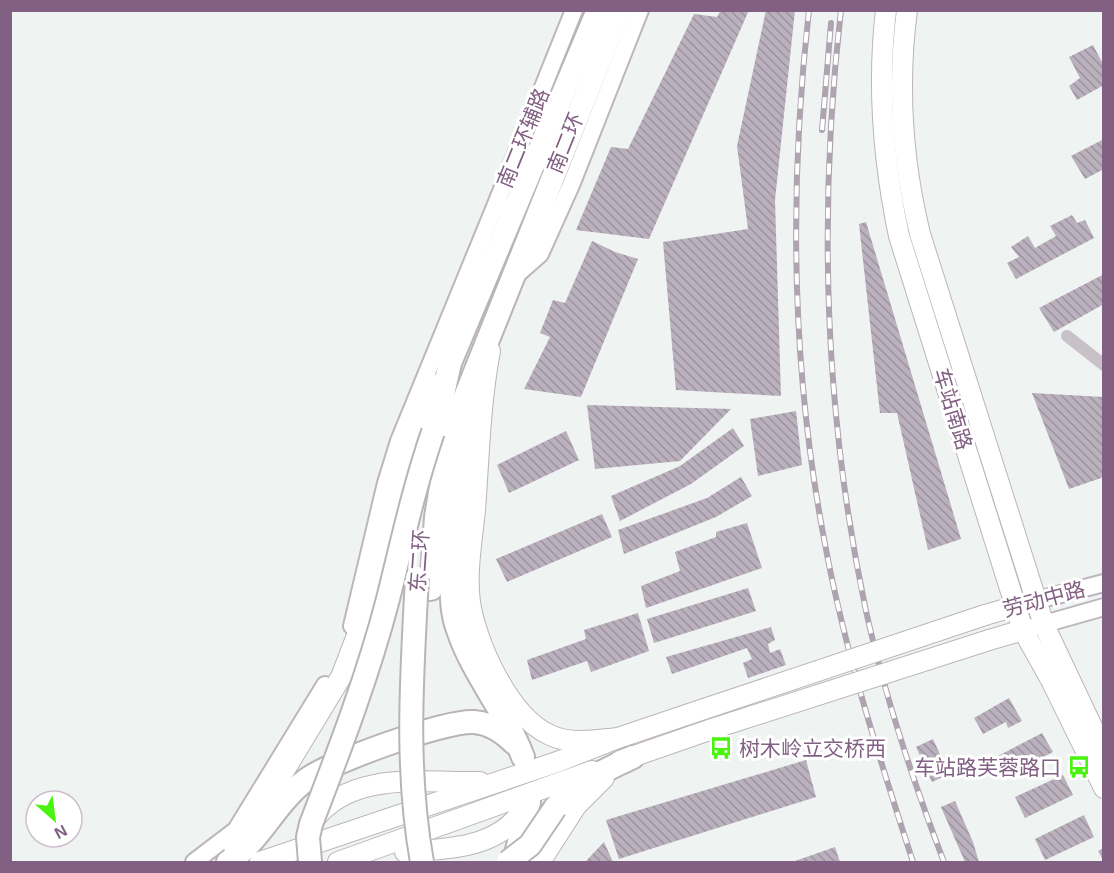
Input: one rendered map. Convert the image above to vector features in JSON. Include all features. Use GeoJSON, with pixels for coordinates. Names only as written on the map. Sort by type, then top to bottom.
{"type":"FeatureCollection","features":[{"type":"Feature","properties":{"kind":"highway","name":"南二环"},"geometry":{"type":"LineString","coordinates":[[487,270],[598,10]]}},
{"type":"Feature","properties":{"kind":"highway","name":"南二环"},"geometry":{"type":"LineString","coordinates":[[513,277],[620,10]]}},
{"type":"Feature","properties":{"kind":"highway","name":"东二环"},"geometry":{"type":"LineString","coordinates":[[422,862],[413,800],[412,690],[421,525],[433,432],[450,363],[487,270]]}},
{"type":"Feature","properties":{"kind":"highway","name":"东二环"},"geometry":{"type":"LineString","coordinates":[[437,862],[428,798],[425,725],[436,517],[449,437],[513,277]]}},
{"type":"Feature","properties":{"kind":"highway"},"geometry":{"type":"LineString","coordinates":[[228,862],[252,844],[305,780],[361,753],[456,723],[475,722],[492,726],[506,735],[523,757],[462,642],[452,605],[458,485],[476,366]]}},
{"type":"Feature","properties":{"kind":"highway"},"geometry":{"type":"LineString","coordinates":[[310,862],[308,837],[311,824],[363,683],[387,600],[414,489],[433,432]]}},
{"type":"Feature","properties":{"kind":"highway"},"geometry":{"type":"LineString","coordinates":[[508,862],[530,845],[570,790],[633,757]]}},
{"type":"Feature","properties":{"kind":"highway"},"geometry":{"type":"LineString","coordinates":[[514,862],[529,802]]}},
{"type":"Feature","properties":{"kind":"main road","name":"南二环辅路"},"geometry":{"type":"LineString","coordinates":[[487,270],[499,197],[574,10]]}},
{"type":"Feature","properties":{"kind":"main road"},"geometry":{"type":"LineString","coordinates":[[513,277],[540,254],[571,185],[640,10]]}},
{"type":"Feature","properties":{"kind":"main road","name":"车站南路"},"geometry":{"type":"LineString","coordinates":[[886,10],[880,71],[889,190],[913,284],[1023,630],[1104,788]]}},
{"type":"Feature","properties":{"kind":"main road","name":"车站南路"},"geometry":{"type":"LineString","coordinates":[[908,10],[901,75],[911,198],[937,294],[1012,520],[1044,625],[1104,752]]}},
{"type":"Feature","properties":{"kind":"main road"},"geometry":{"type":"LineString","coordinates":[[194,862],[236,830],[336,668],[356,613],[386,483],[399,441],[499,197]]}},
{"type":"Feature","properties":{"kind":"main road"},"geometry":{"type":"LineString","coordinates":[[499,312],[481,408],[470,599],[482,644],[495,672],[514,703],[537,727],[550,736],[587,741],[618,738]]}},
{"type":"Feature","properties":{"kind":"main road"},"geometry":{"type":"LineString","coordinates":[[219,862],[244,834],[261,809],[340,677],[356,642],[409,454],[450,363]]}},
{"type":"Feature","properties":{"kind":"main road","name":"劳动中路"},"geometry":{"type":"LineString","coordinates":[[618,738],[985,615],[1104,583]]}},
{"type":"Feature","properties":{"kind":"main road","name":"劳动中路"},"geometry":{"type":"LineString","coordinates":[[340,862],[712,729],[989,640],[1104,607]]}},
{"type":"Feature","properties":{"kind":"main road"},"geometry":{"type":"LineString","coordinates":[[260,862],[501,781],[618,738]]}},
{"type":"Feature","properties":{"kind":"main road"},"geometry":{"type":"LineString","coordinates":[[543,857],[588,792],[633,757]]}},
{"type":"Feature","properties":{"kind":"main road"},"geometry":{"type":"LineString","coordinates":[[311,824],[331,802],[358,787],[403,783],[501,781]]}},
{"type":"Feature","properties":{"kind":"main road"},"geometry":{"type":"LineString","coordinates":[[340,862],[471,845],[500,835],[514,823],[529,802]]}},
{"type":"Feature","properties":{"kind":"street"},"geometry":{"type":"LineString","coordinates":[[1067,336],[1104,364]]}},
{"type":"Feature","properties":{"kind":"building"},"geometry":{"type":"Polygon","coordinates":[[[721,10],[749,10],[649,239],[576,230],[611,147],[628,149],[694,14],[717,17],[721,10]]]}},
{"type":"Feature","properties":{"kind":"building"},"geometry":{"type":"Polygon","coordinates":[[[766,10],[795,10],[775,200],[781,396],[676,390],[663,242],[748,229],[737,146],[766,10]]]}},
{"type":"Feature","properties":{"kind":"building"},"geometry":{"type":"Polygon","coordinates":[[[1093,45],[1104,66],[1104,85],[1077,100],[1069,86],[1080,78],[1069,57],[1093,45]]]}},
{"type":"Feature","properties":{"kind":"building"},"geometry":{"type":"Polygon","coordinates":[[[1104,139],[1104,169],[1085,179],[1071,156],[1104,139]]]}},
{"type":"Feature","properties":{"kind":"building"},"geometry":{"type":"Polygon","coordinates":[[[1072,215],[1077,223],[1085,220],[1094,238],[1016,279],[1007,263],[1019,257],[1011,247],[1028,236],[1035,248],[1056,236],[1050,226],[1072,215]]]}},
{"type":"Feature","properties":{"kind":"building"},"geometry":{"type":"Polygon","coordinates":[[[866,222],[961,539],[928,550],[897,413],[880,413],[859,224],[866,222]]]}},
{"type":"Feature","properties":{"kind":"building"},"geometry":{"type":"Polygon","coordinates":[[[592,241],[615,252],[638,259],[581,397],[524,389],[550,337],[540,333],[553,300],[565,303],[592,241]]]}},
{"type":"Feature","properties":{"kind":"building"},"geometry":{"type":"Polygon","coordinates":[[[1104,274],[1104,304],[1054,332],[1039,308],[1104,274]]]}},
{"type":"Feature","properties":{"kind":"building"},"geometry":{"type":"Polygon","coordinates":[[[1032,393],[1104,397],[1104,477],[1069,489],[1032,393]]]}},
{"type":"Feature","properties":{"kind":"building"},"geometry":{"type":"Polygon","coordinates":[[[587,405],[731,409],[680,461],[595,469],[587,405]]]}},
{"type":"Feature","properties":{"kind":"building"},"geometry":{"type":"Polygon","coordinates":[[[796,411],[802,465],[758,476],[750,419],[796,411]]]}},
{"type":"Feature","properties":{"kind":"building"},"geometry":{"type":"Polygon","coordinates":[[[733,428],[744,446],[691,484],[620,521],[611,496],[680,466],[733,428]]]}},
{"type":"Feature","properties":{"kind":"building"},"geometry":{"type":"Polygon","coordinates":[[[566,431],[579,460],[509,493],[497,465],[566,431]]]}},
{"type":"Feature","properties":{"kind":"building"},"geometry":{"type":"Polygon","coordinates":[[[741,477],[752,496],[716,517],[624,554],[618,530],[707,498],[741,477]]]}},
{"type":"Feature","properties":{"kind":"building"},"geometry":{"type":"Polygon","coordinates":[[[602,514],[612,537],[507,582],[496,559],[602,514]]]}},
{"type":"Feature","properties":{"kind":"building"},"geometry":{"type":"Polygon","coordinates":[[[747,523],[762,568],[646,608],[641,586],[680,571],[675,552],[716,537],[716,532],[747,523]]]}},
{"type":"Feature","properties":{"kind":"building"},"geometry":{"type":"Polygon","coordinates":[[[748,588],[756,611],[654,643],[647,619],[748,588]]]}},
{"type":"Feature","properties":{"kind":"building"},"geometry":{"type":"Polygon","coordinates":[[[638,613],[649,651],[591,672],[587,661],[532,680],[527,660],[586,639],[584,630],[638,613]]]}},
{"type":"Feature","properties":{"kind":"building"},"geometry":{"type":"Polygon","coordinates":[[[771,627],[775,640],[768,644],[770,653],[780,649],[786,665],[748,678],[743,663],[752,659],[747,648],[672,674],[666,657],[771,627]]]}},
{"type":"Feature","properties":{"kind":"building"},"geometry":{"type":"Polygon","coordinates":[[[1009,698],[1022,721],[1008,728],[1006,722],[983,734],[974,718],[1009,698]]]}},
{"type":"Feature","properties":{"kind":"building"},"geometry":{"type":"Polygon","coordinates":[[[1042,733],[1053,752],[1006,776],[996,757],[1042,733]]]}},
{"type":"Feature","properties":{"kind":"building"},"geometry":{"type":"Polygon","coordinates":[[[933,739],[949,774],[932,782],[916,747],[933,739]]]}},
{"type":"Feature","properties":{"kind":"building"},"geometry":{"type":"Polygon","coordinates":[[[806,760],[816,797],[619,859],[606,820],[806,760]]]}},
{"type":"Feature","properties":{"kind":"building"},"geometry":{"type":"Polygon","coordinates":[[[1063,775],[1073,795],[1025,818],[1015,797],[1063,775]]]}},
{"type":"Feature","properties":{"kind":"building"},"geometry":{"type":"Polygon","coordinates":[[[955,801],[979,862],[965,862],[941,807],[955,801]]]}},
{"type":"Feature","properties":{"kind":"building"},"geometry":{"type":"Polygon","coordinates":[[[1084,815],[1094,837],[1045,860],[1035,839],[1084,815]]]}},
{"type":"Feature","properties":{"kind":"building"},"geometry":{"type":"Polygon","coordinates":[[[604,842],[613,862],[585,862],[604,842]]]}},
{"type":"Feature","properties":{"kind":"building"},"geometry":{"type":"Polygon","coordinates":[[[835,847],[840,862],[792,862],[835,847]]]}},
{"type":"Feature","properties":{"kind":"building"},"geometry":{"type":"Polygon","coordinates":[[[1104,848],[1104,862],[1098,851],[1104,848]]]}},
{"type":"Feature","properties":{"kind":"railway"},"geometry":{"type":"LineString","coordinates":[[809,10],[798,143],[796,210],[797,277],[805,411],[825,544],[842,624],[875,744],[913,862]]}},
{"type":"Feature","properties":{"kind":"railway"},"geometry":{"type":"LineString","coordinates":[[841,10],[829,161],[828,236],[829,312],[841,462],[866,611],[882,675],[900,738],[944,862]]}},
{"type":"Feature","properties":{"kind":"railway"},"geometry":{"type":"LineString","coordinates":[[822,130],[831,23]]}},
{"type":"Feature","properties":{"kind":"place","name":"树木岭立交桥西"},"geometry":{"type":"Point","coordinates":[721,748]}},
{"type":"Feature","properties":{"kind":"place","name":"车站路芙蓉路口"},"geometry":{"type":"Point","coordinates":[1079,767]}}]}
